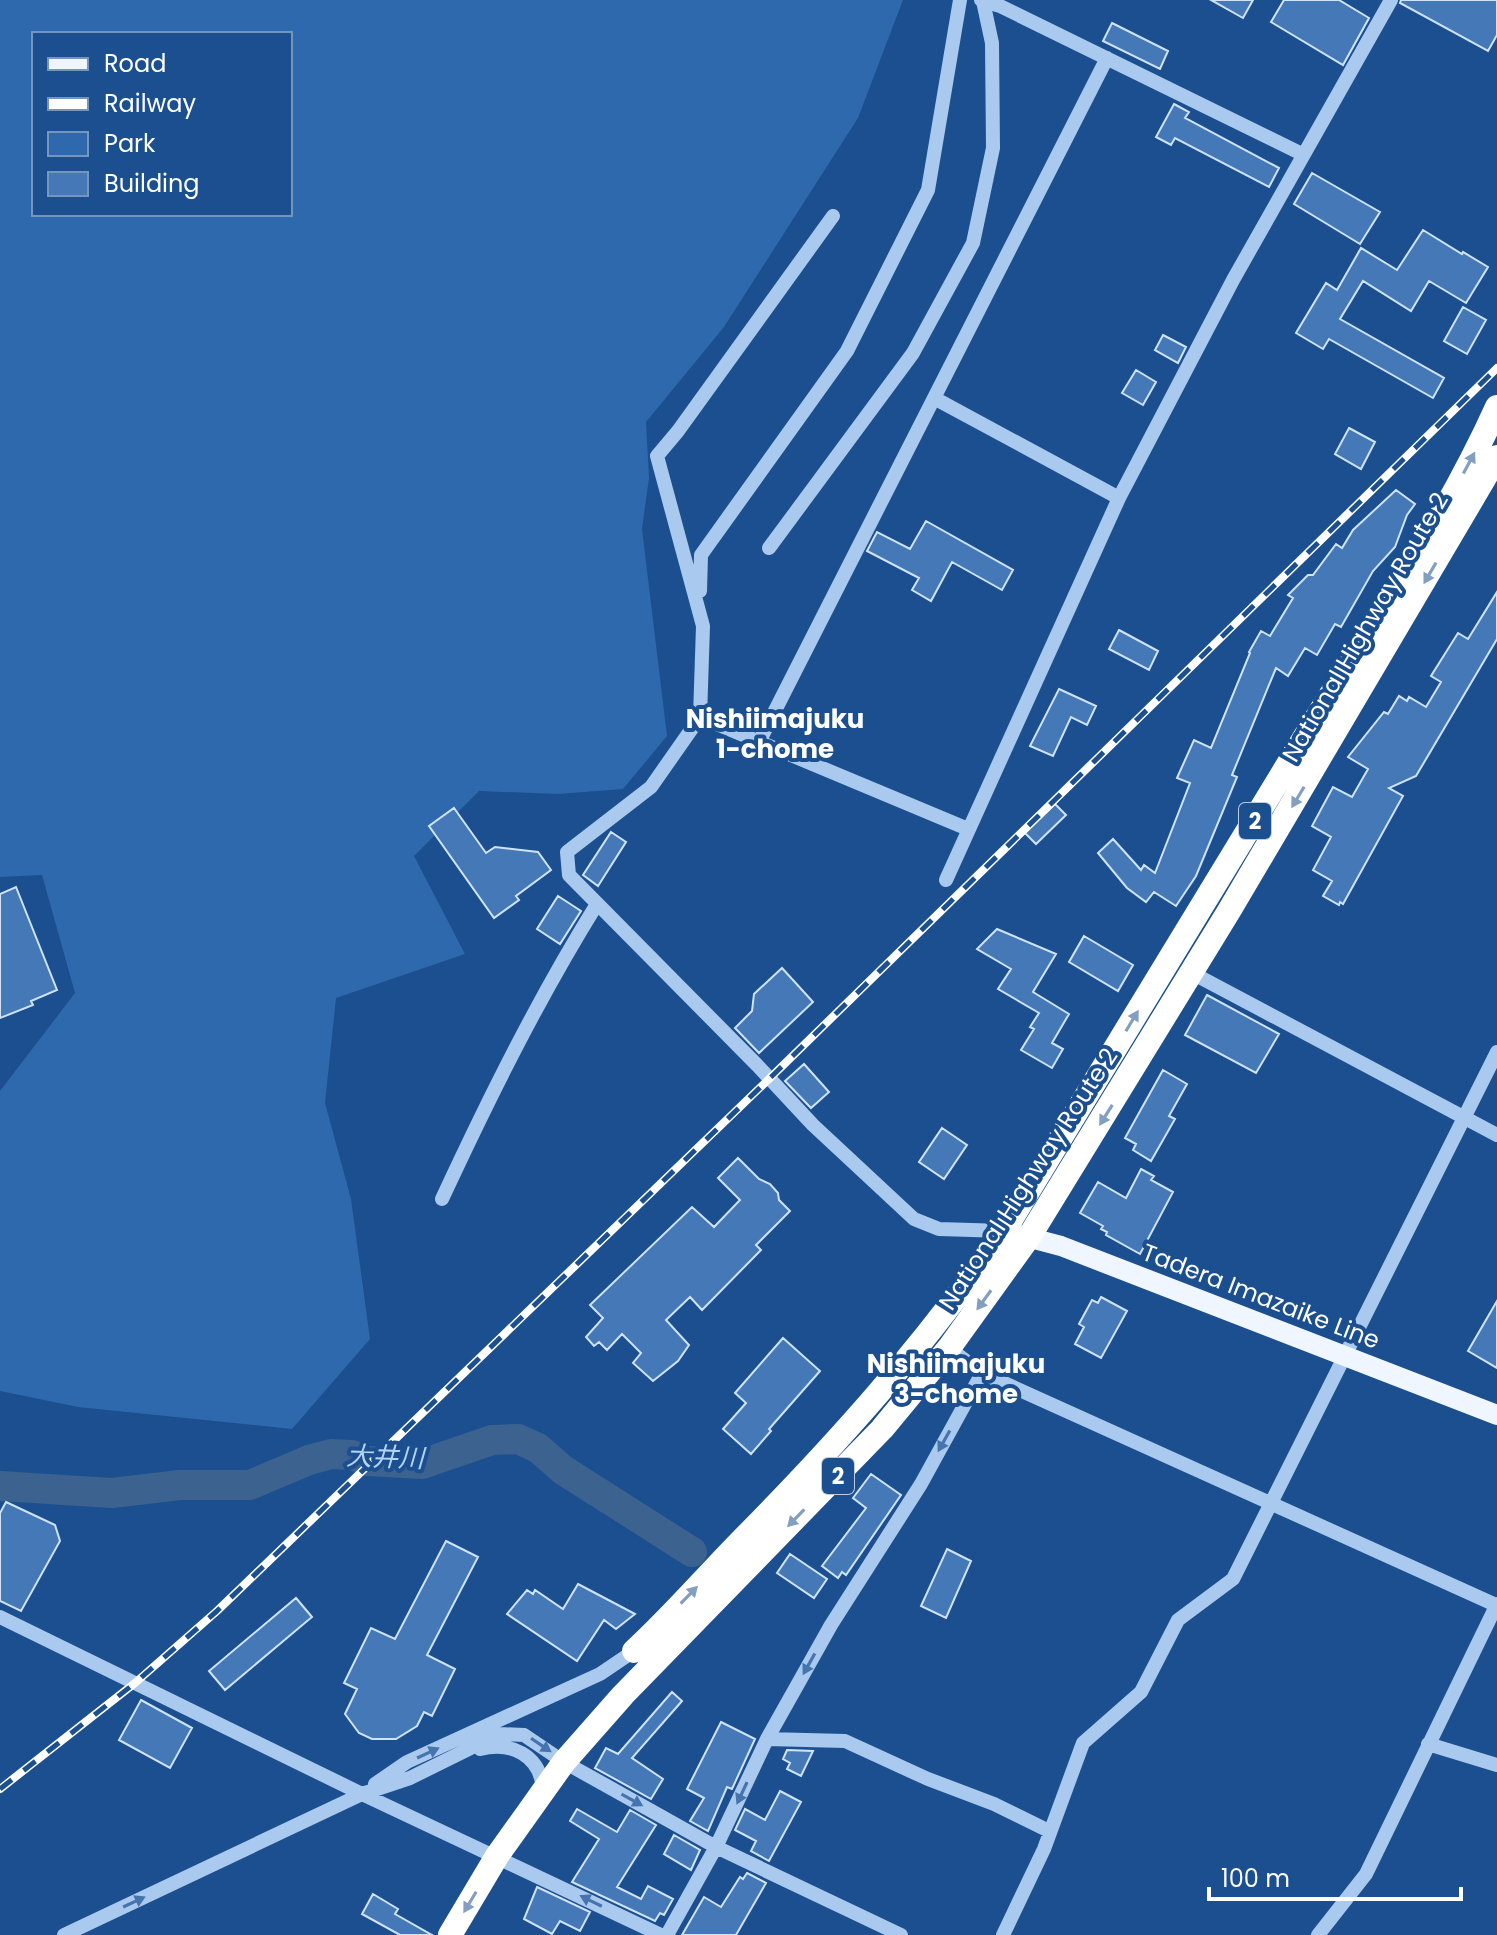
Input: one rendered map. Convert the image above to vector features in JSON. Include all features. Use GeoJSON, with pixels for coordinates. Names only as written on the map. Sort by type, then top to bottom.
{"type":"FeatureCollection","features":[{"type":"Feature","properties":{"kind":"highway","name":"National Highway Route 2"},"geometry":{"type":"LineString","coordinates":[[634,1651],[818,1464],[871,1404],[924,1341],[1004,1231],[1429,533],[1469,464],[1497,407]]}},
{"type":"Feature","properties":{"kind":"highway","name":"National Highway Route 2"},"geometry":{"type":"LineString","coordinates":[[450,1935],[497,1856],[564,1762],[623,1695],[882,1429],[949,1348],[1029,1237],[1192,973],[1497,457]]}},
{"type":"Feature","properties":{"kind":"main road","name":"Tadera Imazaike Line"},"geometry":{"type":"LineString","coordinates":[[1004,1231],[1061,1246],[1497,1415]]}},
{"type":"Feature","properties":{"kind":"street"},"geometry":{"type":"LineString","coordinates":[[699,605],[701,555],[847,351],[928,190],[960,0]]}},
{"type":"Feature","properties":{"kind":"street"},"geometry":{"type":"LineString","coordinates":[[982,0],[1302,154]]}},
{"type":"Feature","properties":{"kind":"street"},"geometry":{"type":"LineString","coordinates":[[769,548],[913,353],[973,243],[993,148],[992,43],[982,0]]}},
{"type":"Feature","properties":{"kind":"street"},"geometry":{"type":"LineString","coordinates":[[946,880],[1119,498],[1302,154],[1391,0]]}},
{"type":"Feature","properties":{"kind":"street"},"geometry":{"type":"LineString","coordinates":[[759,742],[1107,58]]}},
{"type":"Feature","properties":{"kind":"street"},"geometry":{"type":"LineString","coordinates":[[833,216],[657,456],[703,626],[700,717],[651,787],[567,852],[569,875],[813,1125],[914,1219],[939,1229],[1004,1231]]}},
{"type":"Feature","properties":{"kind":"street"},"geometry":{"type":"LineString","coordinates":[[934,398],[1119,498]]}},
{"type":"Feature","properties":{"kind":"street"},"geometry":{"type":"LineString","coordinates":[[700,717],[968,829]]}},
{"type":"Feature","properties":{"kind":"street"},"geometry":{"type":"LineString","coordinates":[[442,1199],[505,1065],[554,973],[597,904]]}},
{"type":"Feature","properties":{"kind":"street"},"geometry":{"type":"LineString","coordinates":[[1192,973],[1497,1135]]}},
{"type":"Feature","properties":{"kind":"street"},"geometry":{"type":"LineString","coordinates":[[1003,1935],[1044,1849],[1083,1743],[1141,1692],[1178,1620],[1233,1579],[1497,1052]]}},
{"type":"Feature","properties":{"kind":"street"},"geometry":{"type":"LineString","coordinates":[[949,1348],[982,1373],[1497,1604],[1366,1874],[1318,1935]]}},
{"type":"Feature","properties":{"kind":"street"},"geometry":{"type":"LineString","coordinates":[[667,1935],[716,1847],[767,1739],[831,1625],[921,1484],[982,1373]]}},
{"type":"Feature","properties":{"kind":"street"},"geometry":{"type":"LineString","coordinates":[[0,1617],[362,1794],[661,1935]]}},
{"type":"Feature","properties":{"kind":"street"},"geometry":{"type":"LineString","coordinates":[[362,1794],[407,1762],[600,1674],[634,1651]]}},
{"type":"Feature","properties":{"kind":"street"},"geometry":{"type":"LineString","coordinates":[[64,1935],[362,1794],[410,1778],[499,1734],[516,1733],[535,1740],[564,1762],[716,1847],[901,1935]]}},
{"type":"Feature","properties":{"kind":"street"},"geometry":{"type":"LineString","coordinates":[[767,1739],[845,1741],[928,1779],[994,1804],[1049,1831]]}},
{"type":"Feature","properties":{"kind":"street"},"geometry":{"type":"LineString","coordinates":[[1428,1744],[1497,1765]]}},
{"type":"Feature","properties":{"kind":"street"},"geometry":{"type":"LineString","coordinates":[[464,1752],[495,1745],[510,1747],[534,1764],[543,1789]]}},
{"type":"Feature","properties":{"kind":"green space"},"geometry":{"type":"Polygon","coordinates":[[[0,0],[903,0],[858,118],[724,327],[646,422],[649,478],[642,529],[667,736],[623,789],[558,794],[479,791],[414,856],[465,954],[336,998],[325,1103],[351,1199],[370,1339],[292,1429],[78,1407],[0,1391],[0,1091],[75,993],[42,875],[0,877],[0,0]]]}},
{"type":"Feature","properties":{"kind":"building"},"geometry":{"type":"Polygon","coordinates":[[[1211,0],[1253,0],[1243,18],[1211,0]]]}},
{"type":"Feature","properties":{"kind":"building"},"geometry":{"type":"Polygon","coordinates":[[[1284,0],[1339,0],[1369,18],[1343,65],[1271,22],[1284,0]]]}},
{"type":"Feature","properties":{"kind":"building"},"geometry":{"type":"Polygon","coordinates":[[[1401,0],[1497,0],[1497,35],[1488,51],[1400,3],[1401,0]]]}},
{"type":"Feature","properties":{"kind":"building"},"geometry":{"type":"Polygon","coordinates":[[[1112,23],[1168,51],[1160,69],[1103,41],[1112,23]]]}},
{"type":"Feature","properties":{"kind":"building"},"geometry":{"type":"Polygon","coordinates":[[[1174,104],[1189,112],[1185,118],[1279,168],[1269,187],[1175,138],[1171,145],[1156,137],[1174,104]]]}},
{"type":"Feature","properties":{"kind":"building"},"geometry":{"type":"Polygon","coordinates":[[[1312,173],[1380,212],[1360,244],[1294,204],[1312,173]]]}},
{"type":"Feature","properties":{"kind":"building"},"geometry":{"type":"Polygon","coordinates":[[[1423,230],[1488,267],[1466,303],[1429,281],[1411,311],[1363,281],[1340,319],[1444,378],[1433,398],[1329,339],[1323,349],[1296,333],[1326,283],[1337,290],[1361,248],[1397,270],[1423,230]]]}},
{"type":"Feature","properties":{"kind":"building"},"geometry":{"type":"Polygon","coordinates":[[[1463,307],[1486,320],[1467,354],[1444,341],[1463,307]]]}},
{"type":"Feature","properties":{"kind":"building"},"geometry":{"type":"Polygon","coordinates":[[[1163,335],[1186,347],[1178,363],[1155,350],[1163,335]]]}},
{"type":"Feature","properties":{"kind":"building"},"geometry":{"type":"Polygon","coordinates":[[[1136,370],[1156,382],[1143,405],[1122,393],[1136,370]]]}},
{"type":"Feature","properties":{"kind":"building"},"geometry":{"type":"Polygon","coordinates":[[[1349,428],[1375,442],[1361,469],[1335,454],[1349,428]]]}},
{"type":"Feature","properties":{"kind":"building"},"geometry":{"type":"Polygon","coordinates":[[[1396,490],[1415,504],[1407,515],[1395,547],[1373,571],[1341,627],[1335,624],[1317,655],[1305,648],[1288,676],[1276,668],[1232,775],[1237,777],[1196,876],[1176,906],[1154,892],[1146,902],[1127,888],[1098,853],[1113,839],[1141,870],[1144,865],[1155,873],[1190,783],[1177,778],[1194,740],[1211,748],[1249,652],[1261,631],[1270,636],[1293,598],[1288,595],[1308,575],[1313,575],[1336,544],[1342,548],[1353,530],[1396,490]]]}},
{"type":"Feature","properties":{"kind":"building"},"geometry":{"type":"Polygon","coordinates":[[[926,521],[1013,570],[1002,590],[952,562],[931,601],[912,590],[919,578],[867,551],[877,532],[910,549],[926,521]]]}},
{"type":"Feature","properties":{"kind":"building"},"geometry":{"type":"Polygon","coordinates":[[[1497,592],[1497,639],[1416,776],[1389,788],[1403,796],[1343,904],[1340,902],[1339,905],[1323,896],[1332,881],[1313,870],[1331,837],[1312,826],[1333,787],[1352,797],[1368,769],[1348,757],[1384,712],[1388,714],[1399,696],[1407,701],[1409,697],[1426,707],[1441,682],[1431,676],[1458,633],[1468,639],[1497,592]]]}},
{"type":"Feature","properties":{"kind":"building"},"geometry":{"type":"Polygon","coordinates":[[[1119,630],[1158,651],[1149,670],[1109,649],[1119,630]]]}},
{"type":"Feature","properties":{"kind":"building"},"geometry":{"type":"Polygon","coordinates":[[[1059,689],[1096,706],[1087,725],[1071,717],[1053,756],[1030,746],[1059,689]]]}},
{"type":"Feature","properties":{"kind":"building"},"geometry":{"type":"Polygon","coordinates":[[[1055,804],[1066,815],[1036,844],[1025,833],[1055,804]]]}},
{"type":"Feature","properties":{"kind":"building"},"geometry":{"type":"Polygon","coordinates":[[[454,808],[486,853],[495,847],[538,852],[551,870],[516,896],[519,900],[494,918],[429,826],[454,808]]]}},
{"type":"Feature","properties":{"kind":"building"},"geometry":{"type":"Polygon","coordinates":[[[611,832],[626,842],[598,886],[583,875],[611,832]]]}},
{"type":"Feature","properties":{"kind":"building"},"geometry":{"type":"Polygon","coordinates":[[[16,887],[57,990],[31,1001],[33,1005],[0,1018],[0,894],[16,887]]]}},
{"type":"Feature","properties":{"kind":"building"},"geometry":{"type":"Polygon","coordinates":[[[558,896],[581,911],[560,944],[537,929],[558,896]]]}},
{"type":"Feature","properties":{"kind":"building"},"geometry":{"type":"Polygon","coordinates":[[[997,929],[1056,954],[1033,992],[1069,1014],[1052,1043],[1063,1049],[1052,1068],[1021,1050],[1034,1029],[1030,1027],[1039,1013],[998,989],[1011,969],[977,949],[997,929]]]}},
{"type":"Feature","properties":{"kind":"building"},"geometry":{"type":"Polygon","coordinates":[[[1084,936],[1133,965],[1118,991],[1069,962],[1084,936]]]}},
{"type":"Feature","properties":{"kind":"building"},"geometry":{"type":"Polygon","coordinates":[[[782,968],[813,1002],[759,1053],[735,1028],[752,1011],[754,994],[782,968]]]}},
{"type":"Feature","properties":{"kind":"building"},"geometry":{"type":"Polygon","coordinates":[[[1207,995],[1279,1034],[1256,1073],[1185,1035],[1207,995]]]}},
{"type":"Feature","properties":{"kind":"building"},"geometry":{"type":"Polygon","coordinates":[[[804,1064],[829,1092],[811,1108],[785,1081],[804,1064]]]}},
{"type":"Feature","properties":{"kind":"building"},"geometry":{"type":"Polygon","coordinates":[[[1163,1070],[1187,1084],[1169,1116],[1175,1119],[1151,1161],[1133,1150],[1136,1144],[1125,1138],[1163,1070]]]}},
{"type":"Feature","properties":{"kind":"building"},"geometry":{"type":"Polygon","coordinates":[[[942,1128],[967,1145],[944,1179],[919,1162],[942,1128]]]}},
{"type":"Feature","properties":{"kind":"building"},"geometry":{"type":"Polygon","coordinates":[[[738,1158],[759,1179],[770,1184],[790,1211],[756,1245],[761,1250],[702,1310],[690,1297],[666,1320],[689,1345],[678,1361],[653,1381],[633,1363],[641,1353],[622,1334],[607,1350],[599,1342],[594,1346],[586,1337],[603,1318],[590,1305],[692,1207],[714,1227],[740,1200],[718,1178],[738,1158]]]}},
{"type":"Feature","properties":{"kind":"building"},"geometry":{"type":"Polygon","coordinates":[[[1141,1169],[1154,1176],[1151,1180],[1173,1192],[1140,1254],[1106,1235],[1107,1232],[1101,1229],[1103,1226],[1080,1213],[1098,1182],[1126,1198],[1141,1169]]]}},
{"type":"Feature","properties":{"kind":"building"},"geometry":{"type":"Polygon","coordinates":[[[1101,1297],[1127,1311],[1101,1358],[1075,1344],[1084,1327],[1079,1324],[1092,1300],[1098,1303],[1101,1297]]]}},
{"type":"Feature","properties":{"kind":"building"},"geometry":{"type":"Polygon","coordinates":[[[1497,1301],[1497,1368],[1468,1351],[1497,1301]]]}},
{"type":"Feature","properties":{"kind":"building"},"geometry":{"type":"Polygon","coordinates":[[[783,1338],[820,1371],[751,1454],[723,1429],[746,1403],[735,1393],[783,1338]]]}},
{"type":"Feature","properties":{"kind":"building"},"geometry":{"type":"Polygon","coordinates":[[[871,1474],[901,1495],[846,1575],[842,1572],[838,1578],[822,1566],[866,1508],[853,1498],[871,1474]]]}},
{"type":"Feature","properties":{"kind":"building"},"geometry":{"type":"Polygon","coordinates":[[[6,1502],[55,1525],[60,1541],[21,1611],[0,1601],[0,1513],[6,1502]]]}},
{"type":"Feature","properties":{"kind":"building"},"geometry":{"type":"Polygon","coordinates":[[[446,1541],[478,1557],[427,1655],[455,1669],[432,1716],[424,1712],[417,1726],[396,1739],[372,1739],[359,1733],[345,1714],[357,1689],[344,1683],[371,1628],[395,1639],[446,1541]]]}},
{"type":"Feature","properties":{"kind":"building"},"geometry":{"type":"Polygon","coordinates":[[[947,1549],[971,1561],[946,1618],[921,1606],[947,1549]]]}},
{"type":"Feature","properties":{"kind":"building"},"geometry":{"type":"Polygon","coordinates":[[[790,1554],[827,1579],[814,1598],[777,1573],[790,1554]]]}},
{"type":"Feature","properties":{"kind":"building"},"geometry":{"type":"Polygon","coordinates":[[[578,1584],[635,1614],[616,1629],[604,1620],[577,1661],[507,1614],[527,1590],[533,1594],[535,1590],[563,1609],[578,1584]]]}},
{"type":"Feature","properties":{"kind":"building"},"geometry":{"type":"Polygon","coordinates":[[[296,1598],[312,1617],[225,1690],[209,1671],[296,1598]]]}},
{"type":"Feature","properties":{"kind":"building"},"geometry":{"type":"Polygon","coordinates":[[[672,1692],[682,1701],[632,1758],[663,1779],[651,1799],[595,1768],[606,1748],[618,1754],[672,1692]]]}},
{"type":"Feature","properties":{"kind":"building"},"geometry":{"type":"Polygon","coordinates":[[[141,1700],[192,1728],[170,1768],[119,1740],[141,1700]]]}},
{"type":"Feature","properties":{"kind":"building"},"geometry":{"type":"Polygon","coordinates":[[[721,1722],[755,1739],[732,1789],[727,1787],[708,1831],[690,1821],[704,1798],[687,1789],[721,1722]]]}},
{"type":"Feature","properties":{"kind":"building"},"geometry":{"type":"Polygon","coordinates":[[[787,1750],[813,1751],[801,1776],[787,1769],[790,1763],[783,1759],[787,1750]]]}},
{"type":"Feature","properties":{"kind":"building"},"geometry":{"type":"Polygon","coordinates":[[[780,1791],[801,1802],[769,1861],[751,1851],[756,1841],[735,1830],[745,1809],[765,1820],[780,1791]]]}},
{"type":"Feature","properties":{"kind":"building"},"geometry":{"type":"Polygon","coordinates":[[[577,1809],[617,1832],[630,1810],[656,1825],[617,1887],[641,1899],[648,1886],[673,1899],[664,1915],[660,1913],[655,1921],[572,1882],[599,1839],[570,1821],[577,1809]]]}},
{"type":"Feature","properties":{"kind":"building"},"geometry":{"type":"Polygon","coordinates":[[[674,1835],[700,1850],[691,1870],[664,1854],[674,1835]]]}},
{"type":"Feature","properties":{"kind":"building"},"geometry":{"type":"Polygon","coordinates":[[[747,1873],[766,1883],[736,1935],[682,1935],[704,1897],[721,1907],[740,1877],[743,1879],[747,1873]]]}},
{"type":"Feature","properties":{"kind":"building"},"geometry":{"type":"Polygon","coordinates":[[[537,1887],[590,1912],[580,1931],[560,1921],[552,1934],[524,1919],[537,1887]]]}},
{"type":"Feature","properties":{"kind":"building"},"geometry":{"type":"Polygon","coordinates":[[[373,1894],[398,1909],[395,1914],[432,1935],[400,1935],[362,1914],[373,1894]]]}},
{"type":"Feature","properties":{"kind":"waterway","name":"大井川"},"geometry":{"type":"LineString","coordinates":[[0,1486],[112,1493],[180,1485],[250,1485],[331,1454],[352,1455],[367,1461],[422,1464],[492,1440],[518,1439],[538,1448],[563,1470],[692,1552]]}},
{"type":"Feature","properties":{"kind":"railway"},"geometry":{"type":"LineString","coordinates":[[0,1789],[135,1683],[217,1611],[769,1079],[1497,368]]}},
{"type":"Feature","properties":{"kind":"district","name":"Nishiimajuku 1-chome"},"geometry":{"type":"Point","coordinates":[775,734]}},
{"type":"Feature","properties":{"kind":"district","name":"Nishiimajuku 3-chome"},"geometry":{"type":"Point","coordinates":[956,1379]}}]}
